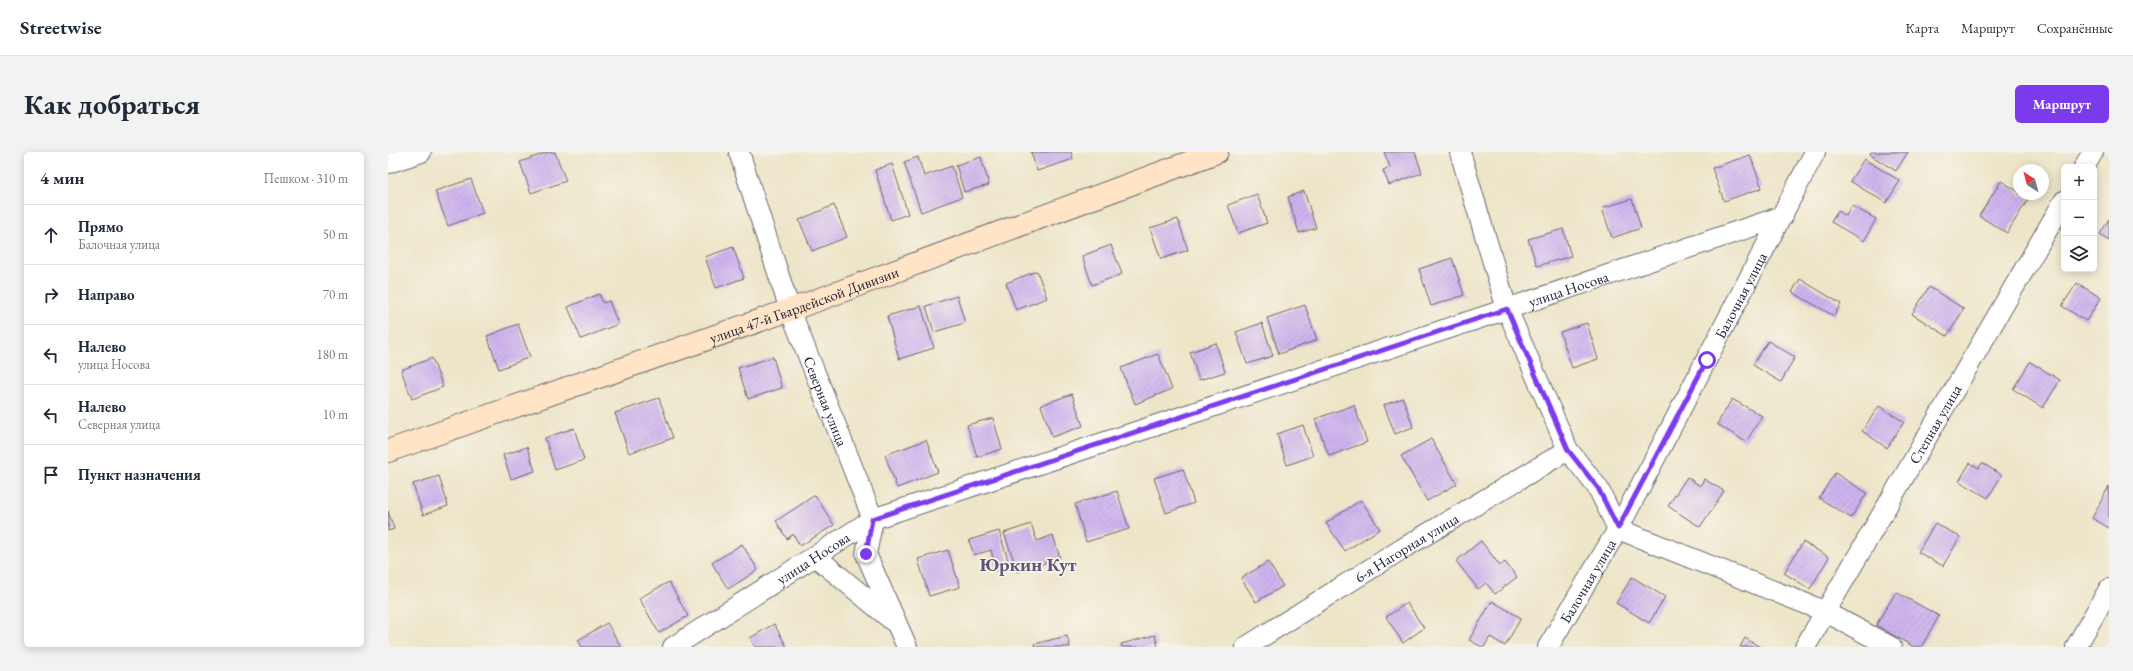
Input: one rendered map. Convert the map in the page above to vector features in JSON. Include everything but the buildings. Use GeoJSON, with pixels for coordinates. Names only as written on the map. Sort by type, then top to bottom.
{"type":"FeatureCollection","features":[{"type":"Feature","properties":{"kind":"main road","name":"улица 47-й Гвардейской Дивизии"},"geometry":{"type":"LineString","coordinates":[[388,450],[790,310],[1217,152]]}},
{"type":"Feature","properties":{"kind":"street"},"geometry":{"type":"LineString","coordinates":[[388,163],[421,152]]}},
{"type":"Feature","properties":{"kind":"street","name":"Северная улица"},"geometry":{"type":"LineString","coordinates":[[739,152],[790,310],[872,519]]}},
{"type":"Feature","properties":{"kind":"street"},"geometry":{"type":"LineString","coordinates":[[1460,152],[1507,309],[1568,450],[1598,488],[1618,528],[1824,611],[1891,647]]}},
{"type":"Feature","properties":{"kind":"street","name":"Балочная улица"},"geometry":{"type":"LineString","coordinates":[[1548,647],[1618,528],[1783,216],[1815,152]]}},
{"type":"Feature","properties":{"kind":"street"},"geometry":{"type":"LineString","coordinates":[[2086,164],[2093,152]]}},
{"type":"Feature","properties":{"kind":"street","name":"Степная улица"},"geometry":{"type":"LineString","coordinates":[[1805,647],[1824,611],[2061,206]]}},
{"type":"Feature","properties":{"kind":"street","name":"улица Носова"},"geometry":{"type":"LineString","coordinates":[[673,647],[872,519],[1783,216]]}},
{"type":"Feature","properties":{"kind":"street","name":"6-я Нагорная улица"},"geometry":{"type":"LineString","coordinates":[[1246,647],[1402,549],[1568,450]]}},
{"type":"Feature","properties":{"kind":"street"},"geometry":{"type":"LineString","coordinates":[[872,519],[866,554],[907,647]]}},
{"type":"Feature","properties":{"kind":"street"},"geometry":{"type":"LineString","coordinates":[[815,556],[896,623]]}},
{"type":"Feature","properties":{"kind":"street"},"geometry":{"type":"LineString","coordinates":[[2076,647],[2109,589]]}},
{"type":"Feature","properties":{"kind":"district","name":"Юркин Кут"},"geometry":{"type":"Point","coordinates":[1028,564]}},
{"type":"Feature","properties":{"kind":"route"},"geometry":{"type":"LineString","coordinates":[[866,554],[872,519],[1507,309],[1568,450],[1598,488],[1618,528],[1707,360]]}}]}
